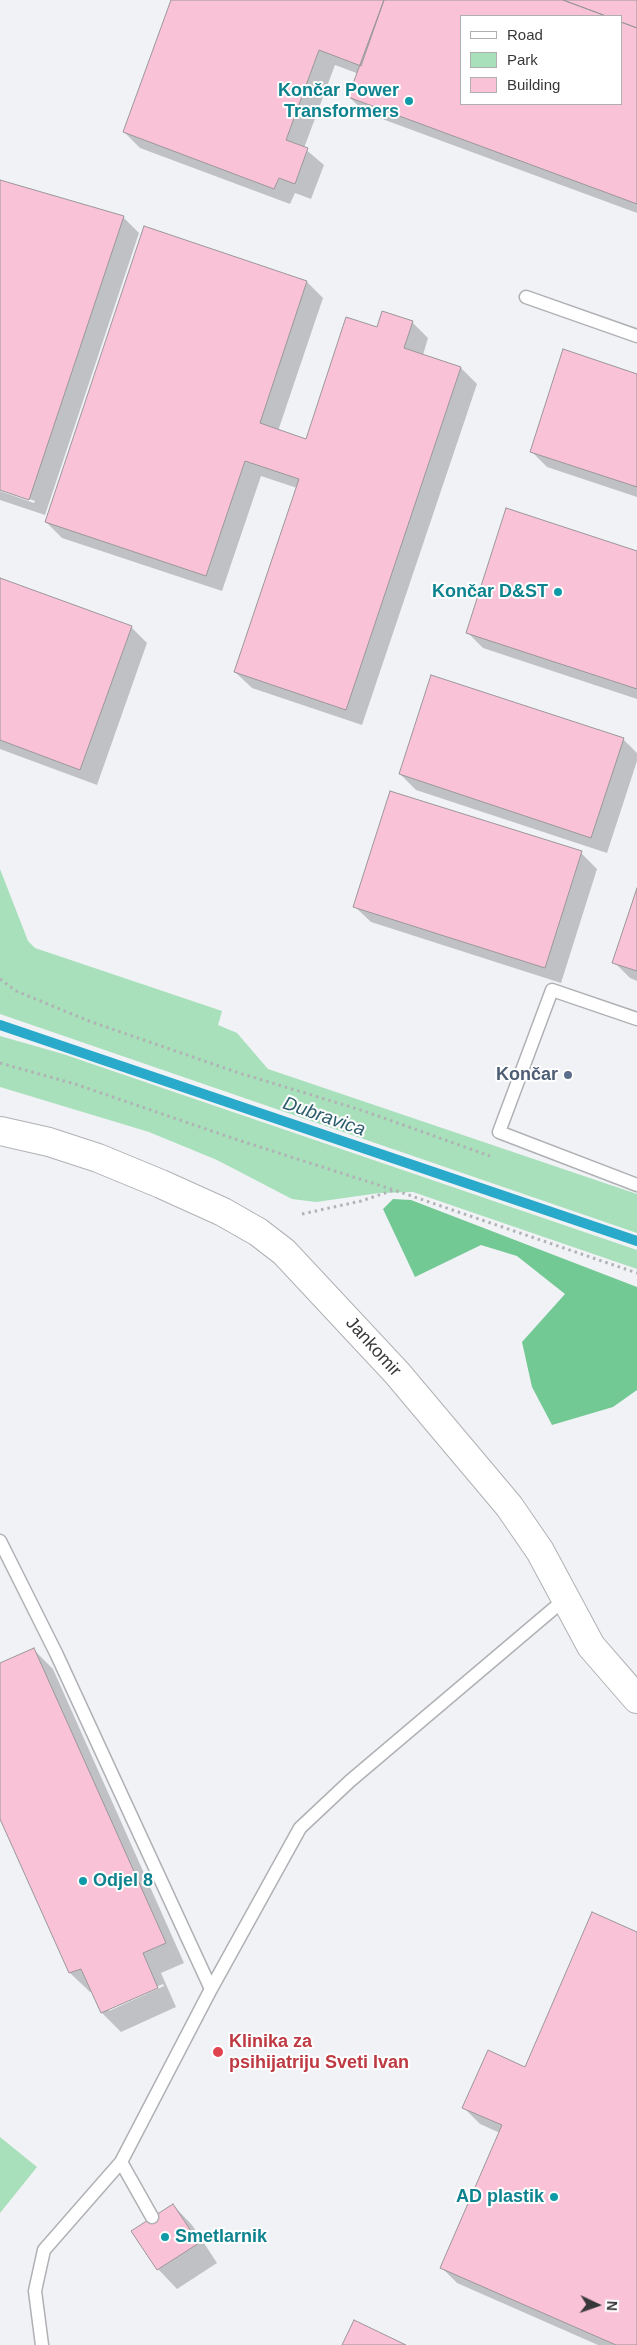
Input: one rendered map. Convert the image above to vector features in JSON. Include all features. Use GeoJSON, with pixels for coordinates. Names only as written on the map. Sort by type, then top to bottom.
{"type":"FeatureCollection","features":[{"type":"Feature","properties":{"kind":"street","name":"Jankomir"},"geometry":{"type":"LineString","coordinates":[[0,1131],[49,1142],[74,1150],[161,1184],[223,1212],[258,1232],[284,1252],[397,1373],[480,1470],[540,1551],[591,1646],[637,1699]]}},
{"type":"Feature","properties":{"kind":"lane"},"geometry":{"type":"LineString","coordinates":[[526,296],[637,336]]}},
{"type":"Feature","properties":{"kind":"lane"},"geometry":{"type":"LineString","coordinates":[[637,1019],[552,990],[499,1132],[637,1185]]}},
{"type":"Feature","properties":{"kind":"lane"},"geometry":{"type":"LineString","coordinates":[[0,1541],[60,1662],[211,1988]]}},
{"type":"Feature","properties":{"kind":"lane"},"geometry":{"type":"LineString","coordinates":[[42,2345],[36,2291],[44,2250],[121,2162],[211,1988],[300,1828],[350,1781],[565,1599]]}},
{"type":"Feature","properties":{"kind":"lane"},"geometry":{"type":"LineString","coordinates":[[121,2162],[152,2218]]}},
{"type":"Feature","properties":{"kind":"path"},"geometry":{"type":"LineString","coordinates":[[0,979],[16,991],[89,1021],[236,1072],[364,1112],[498,1158]]}},
{"type":"Feature","properties":{"kind":"path"},"geometry":{"type":"LineString","coordinates":[[0,1064],[75,1084],[637,1273]]}},
{"type":"Feature","properties":{"kind":"path"},"geometry":{"type":"LineString","coordinates":[[302,1214],[361,1201],[394,1190]]}},
{"type":"Feature","properties":{"kind":"green space"},"geometry":{"type":"Polygon","coordinates":[[[0,869],[28,941],[35,948],[222,1011],[218,1025],[237,1033],[268,1069],[637,1194],[637,1233],[0,1014],[0,869]]]}},
{"type":"Feature","properties":{"kind":"green space"},"geometry":{"type":"Polygon","coordinates":[[[0,1036],[63,1054],[637,1250],[637,1269],[413,1192],[379,1193],[316,1202],[292,1199],[217,1160],[149,1132],[0,1087],[0,1036]]]}},
{"type":"Feature","properties":{"kind":"green space"},"geometry":{"type":"Polygon","coordinates":[[[393,1199],[411,1200],[637,1287],[637,1390],[613,1407],[552,1425],[532,1387],[522,1342],[565,1294],[517,1256],[481,1245],[415,1277],[383,1209],[393,1199]]]}},
{"type":"Feature","properties":{"kind":"green space"},"geometry":{"type":"Polygon","coordinates":[[[0,2137],[37,2167],[0,2213],[0,2137]]]}},
{"type":"Feature","properties":{"kind":"building"},"geometry":{"type":"Polygon","coordinates":[[[171,0],[384,0],[361,66],[319,50],[286,140],[308,148],[295,184],[279,178],[274,189],[123,132],[171,0]]]}},
{"type":"Feature","properties":{"kind":"building","name":"Končar Power Transformers"},"geometry":{"type":"Polygon","coordinates":[[[384,0],[563,0],[603,15],[460,15],[460,105],[622,105],[622,22],[637,28],[637,204],[348,97],[384,0]]]}},
{"type":"Feature","properties":{"kind":"building"},"geometry":{"type":"Polygon","coordinates":[[[563,0],[637,0],[637,28],[622,22],[622,15],[603,15],[563,0]]]}},
{"type":"Feature","properties":{"kind":"building"},"geometry":{"type":"Polygon","coordinates":[[[0,180],[124,216],[29,500],[0,490],[0,180]]]}},
{"type":"Feature","properties":{"kind":"building"},"geometry":{"type":"Polygon","coordinates":[[[144,226],[307,281],[260,423],[306,439],[346,317],[377,327],[382,311],[413,321],[404,348],[461,367],[346,710],[234,672],[299,479],[245,461],[206,576],[45,522],[144,226]]]}},
{"type":"Feature","properties":{"kind":"building"},"geometry":{"type":"Polygon","coordinates":[[[563,349],[637,374],[637,487],[530,452],[563,349]]]}},
{"type":"Feature","properties":{"kind":"building","name":"Končar D&ST"},"geometry":{"type":"Polygon","coordinates":[[[506,508],[637,551],[637,689],[466,633],[506,508]]]}},
{"type":"Feature","properties":{"kind":"building"},"geometry":{"type":"Polygon","coordinates":[[[0,578],[132,626],[80,770],[0,740],[0,578]]]}},
{"type":"Feature","properties":{"kind":"building"},"geometry":{"type":"Polygon","coordinates":[[[431,675],[624,738],[591,838],[399,774],[431,675]]]}},
{"type":"Feature","properties":{"kind":"building"},"geometry":{"type":"Polygon","coordinates":[[[390,791],[582,851],[545,968],[353,907],[390,791]]]}},
{"type":"Feature","properties":{"kind":"building"},"geometry":{"type":"Polygon","coordinates":[[[637,888],[637,971],[612,963],[637,888]]]}},
{"type":"Feature","properties":{"kind":"building","name":"Odjel 8"},"geometry":{"type":"Polygon","coordinates":[[[34,1648],[166,1943],[143,1953],[158,1988],[101,2013],[81,1969],[69,1973],[0,1819],[0,1663],[34,1648]]]}},
{"type":"Feature","properties":{"kind":"building","name":"AD plastik"},"geometry":{"type":"Polygon","coordinates":[[[592,1912],[637,1932],[637,2345],[616,2345],[440,2268],[502,2125],[462,2108],[488,2050],[525,2067],[592,1912]]]}},
{"type":"Feature","properties":{"kind":"building","name":"Smetlarnik"},"geometry":{"type":"Polygon","coordinates":[[[173,2204],[199,2243],[157,2270],[131,2231],[173,2204]]]}},
{"type":"Feature","properties":{"kind":"building"},"geometry":{"type":"Polygon","coordinates":[[[354,2320],[406,2345],[342,2345],[354,2320]]]}},
{"type":"Feature","properties":{"kind":"waterway","name":"Dubravica"},"geometry":{"type":"LineString","coordinates":[[0,1025],[637,1241]]}},
{"type":"Feature","properties":{"kind":"place","name":"Končar Power Transformers"},"geometry":{"type":"Point","coordinates":[409,101]}},
{"type":"Feature","properties":{"kind":"place","name":"Končar D&ST"},"geometry":{"type":"Point","coordinates":[558,592]}},
{"type":"Feature","properties":{"kind":"place","name":"Končar"},"geometry":{"type":"Point","coordinates":[568,1075]}},
{"type":"Feature","properties":{"kind":"place","name":"Odjel 8"},"geometry":{"type":"Point","coordinates":[83,1881]}},
{"type":"Feature","properties":{"kind":"place","name":"Klinika za psihijatriju Sveti Ivan"},"geometry":{"type":"Point","coordinates":[218,2052]}},
{"type":"Feature","properties":{"kind":"place","name":"AD plastik"},"geometry":{"type":"Point","coordinates":[554,2197]}},
{"type":"Feature","properties":{"kind":"place","name":"Smetlarnik"},"geometry":{"type":"Point","coordinates":[165,2237]}}]}
